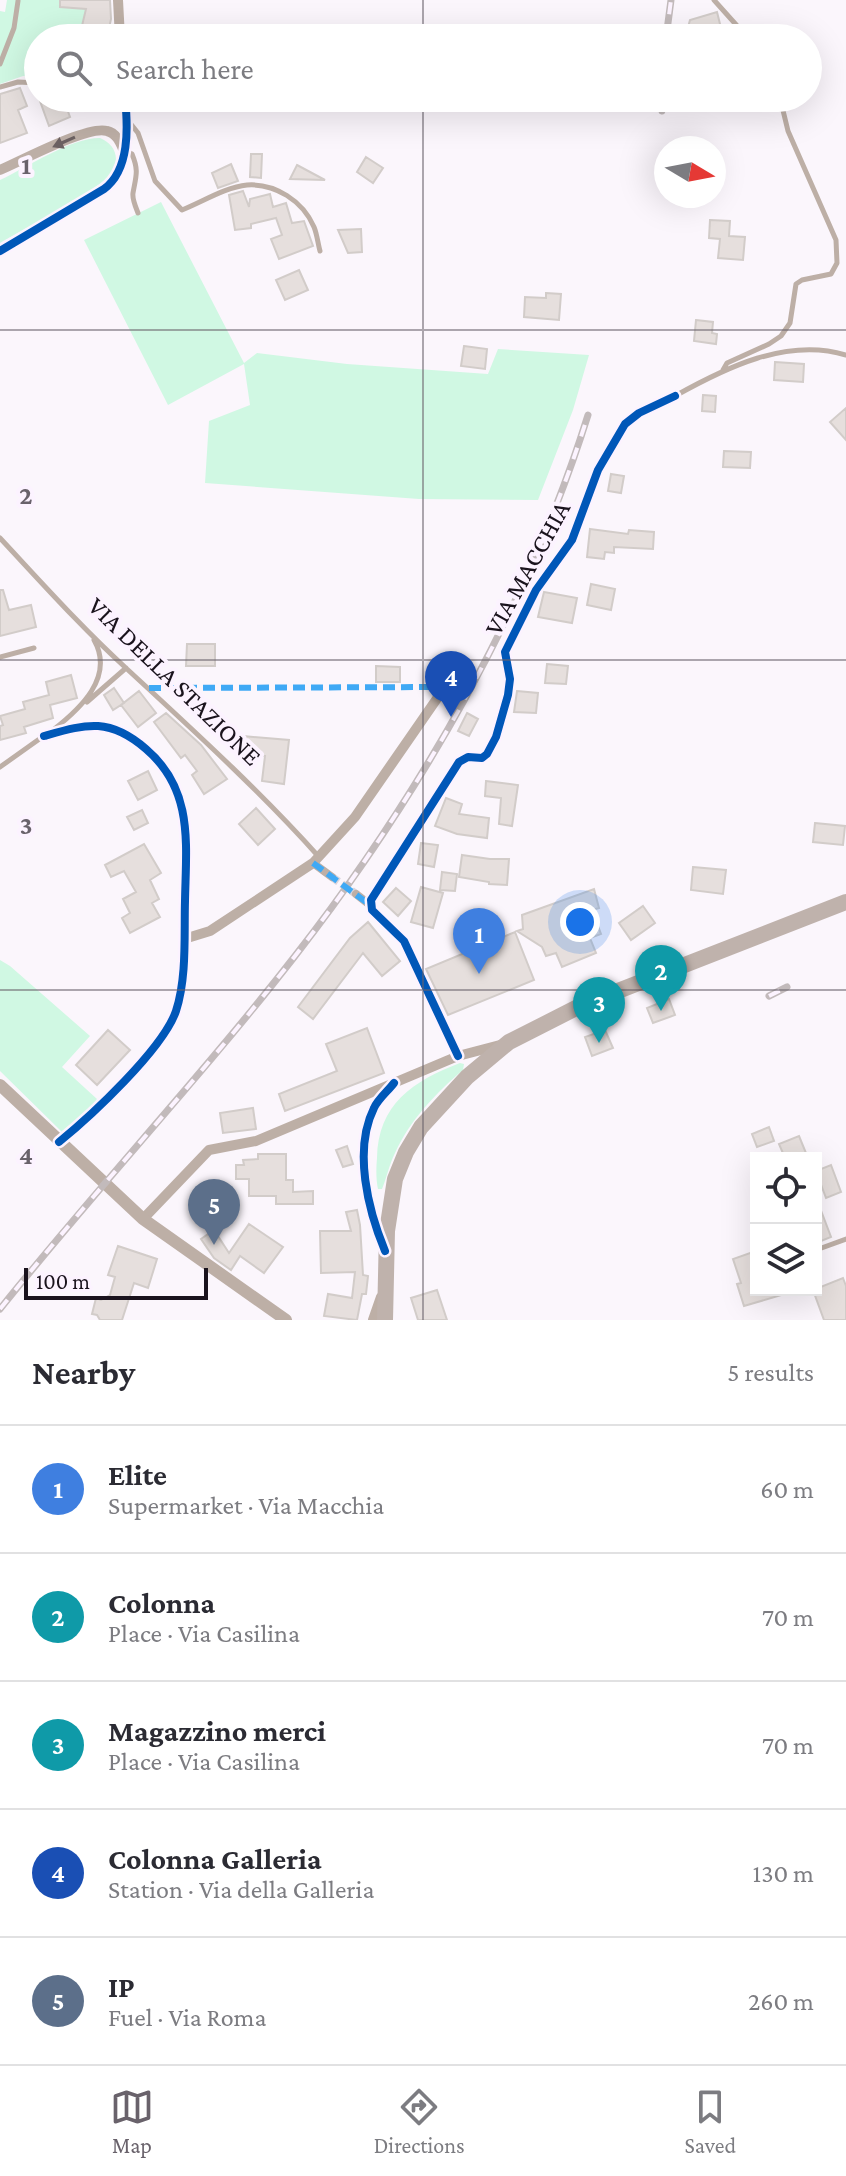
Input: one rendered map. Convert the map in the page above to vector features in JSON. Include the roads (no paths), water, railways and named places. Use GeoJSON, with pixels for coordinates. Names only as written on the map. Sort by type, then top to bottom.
{"type":"FeatureCollection","features":[{"type":"Feature","properties":{"kind":"main road"},"geometry":{"type":"LineString","coordinates":[[385,1320],[385,1251],[395,1179],[414,1137],[445,1098],[509,1042],[582,1005],[846,902]]}},
{"type":"Feature","properties":{"kind":"street"},"geometry":{"type":"LineString","coordinates":[[118,0],[119,24]]}},
{"type":"Feature","properties":{"kind":"street"},"geometry":{"type":"LineString","coordinates":[[0,251],[109,185],[119,172],[126,112]]}},
{"type":"Feature","properties":{"kind":"street"},"geometry":{"type":"LineString","coordinates":[[0,170],[78,135],[95,131],[110,132],[123,149]]}},
{"type":"Feature","properties":{"kind":"street","name":"VIA MACCHIA"},"geometry":{"type":"LineString","coordinates":[[370,905],[373,895],[459,762],[468,757],[482,758],[492,746],[508,695],[510,679],[505,652],[536,590],[572,540],[598,470],[618,431],[639,413],[675,396]]}},
{"type":"Feature","properties":{"kind":"street"},"geometry":{"type":"LineString","coordinates":[[184,939],[210,931],[316,860],[355,817],[445,687]]}},
{"type":"Feature","properties":{"kind":"street"},"geometry":{"type":"LineString","coordinates":[[44,736],[92,724],[108,726],[137,741],[172,777],[182,804],[184,822],[184,939],[182,979],[176,1011],[164,1035],[93,1114],[59,1142]]}},
{"type":"Feature","properties":{"kind":"street"},"geometry":{"type":"LineString","coordinates":[[316,860],[332,877]]}},
{"type":"Feature","properties":{"kind":"street"},"geometry":{"type":"LineString","coordinates":[[356,894],[404,941],[458,1056]]}},
{"type":"Feature","properties":{"kind":"street"},"geometry":{"type":"LineString","coordinates":[[143,1219],[209,1150],[256,1141],[458,1056],[509,1042]]}},
{"type":"Feature","properties":{"kind":"street"},"geometry":{"type":"LineString","coordinates":[[385,1251],[372,1208],[365,1169],[365,1142],[374,1107],[394,1083]]}},
{"type":"Feature","properties":{"kind":"street"},"geometry":{"type":"LineString","coordinates":[[0,1085],[143,1219],[286,1320]]}},
{"type":"Feature","properties":{"kind":"street"},"geometry":{"type":"LineString","coordinates":[[373,1320],[385,1279]]}},
{"type":"Feature","properties":{"kind":"lane"},"geometry":{"type":"LineString","coordinates":[[714,0],[735,24]]}},
{"type":"Feature","properties":{"kind":"lane"},"geometry":{"type":"LineString","coordinates":[[0,64],[14,28],[18,1]]}},
{"type":"Feature","properties":{"kind":"lane"},"geometry":{"type":"LineString","coordinates":[[0,87],[24,82]]}},
{"type":"Feature","properties":{"kind":"lane"},"geometry":{"type":"LineString","coordinates":[[723,370],[727,363],[745,352],[776,341],[790,323],[796,284],[831,274],[837,263],[836,240],[788,131],[783,112]]}},
{"type":"Feature","properties":{"kind":"lane"},"geometry":{"type":"LineString","coordinates":[[126,119],[138,133],[155,181],[182,210],[247,185],[270,187],[283,192],[303,211],[314,227],[320,251]]}},
{"type":"Feature","properties":{"kind":"lane"},"geometry":{"type":"LineString","coordinates":[[123,149],[132,154],[135,163],[138,182],[133,197],[138,213]]}},
{"type":"Feature","properties":{"kind":"lane"},"geometry":{"type":"LineString","coordinates":[[675,396],[723,370],[787,351],[832,351],[846,355]]}},
{"type":"Feature","properties":{"kind":"lane","name":"VIA DELLA STAZIONE"},"geometry":{"type":"LineString","coordinates":[[0,538],[126,668],[279,813],[316,860]]}},
{"type":"Feature","properties":{"kind":"lane"},"geometry":{"type":"LineString","coordinates":[[80,708],[97,681],[101,660],[87,629]]}},
{"type":"Feature","properties":{"kind":"lane"},"geometry":{"type":"LineString","coordinates":[[0,657],[34,648]]}},
{"type":"Feature","properties":{"kind":"lane"},"geometry":{"type":"LineString","coordinates":[[0,767],[80,708],[126,668]]}},
{"type":"Feature","properties":{"kind":"lane"},"geometry":{"type":"LineString","coordinates":[[822,1248],[846,1239]]}},
{"type":"Feature","properties":{"kind":"tunnel"},"geometry":{"type":"LineString","coordinates":[[332,877],[356,894]]}},
{"type":"Feature","properties":{"kind":"railway"},"geometry":{"type":"LineString","coordinates":[[668,24],[671,0]]}},
{"type":"Feature","properties":{"kind":"railway"},"geometry":{"type":"LineString","coordinates":[[0,1309],[259,1001],[341,895],[385,831],[466,698],[502,629],[563,487],[588,415]]}},
{"type":"Feature","properties":{"kind":"railway"},"geometry":{"type":"LineString","coordinates":[[769,996],[787,987]]}},
{"type":"Feature","properties":{"kind":"place","name":"Colonna Galleria"},"geometry":{"type":"Point","coordinates":[451,717]}},
{"type":"Feature","properties":{"kind":"place","name":"Elite"},"geometry":{"type":"Point","coordinates":[479,974]}},
{"type":"Feature","properties":{"kind":"place","name":"Colonna"},"geometry":{"type":"Point","coordinates":[661,1011]}},
{"type":"Feature","properties":{"kind":"place","name":"Magazzino merci"},"geometry":{"type":"Point","coordinates":[599,1043]}},
{"type":"Feature","properties":{"kind":"place","name":"IP"},"geometry":{"type":"Point","coordinates":[214,1245]}}]}
